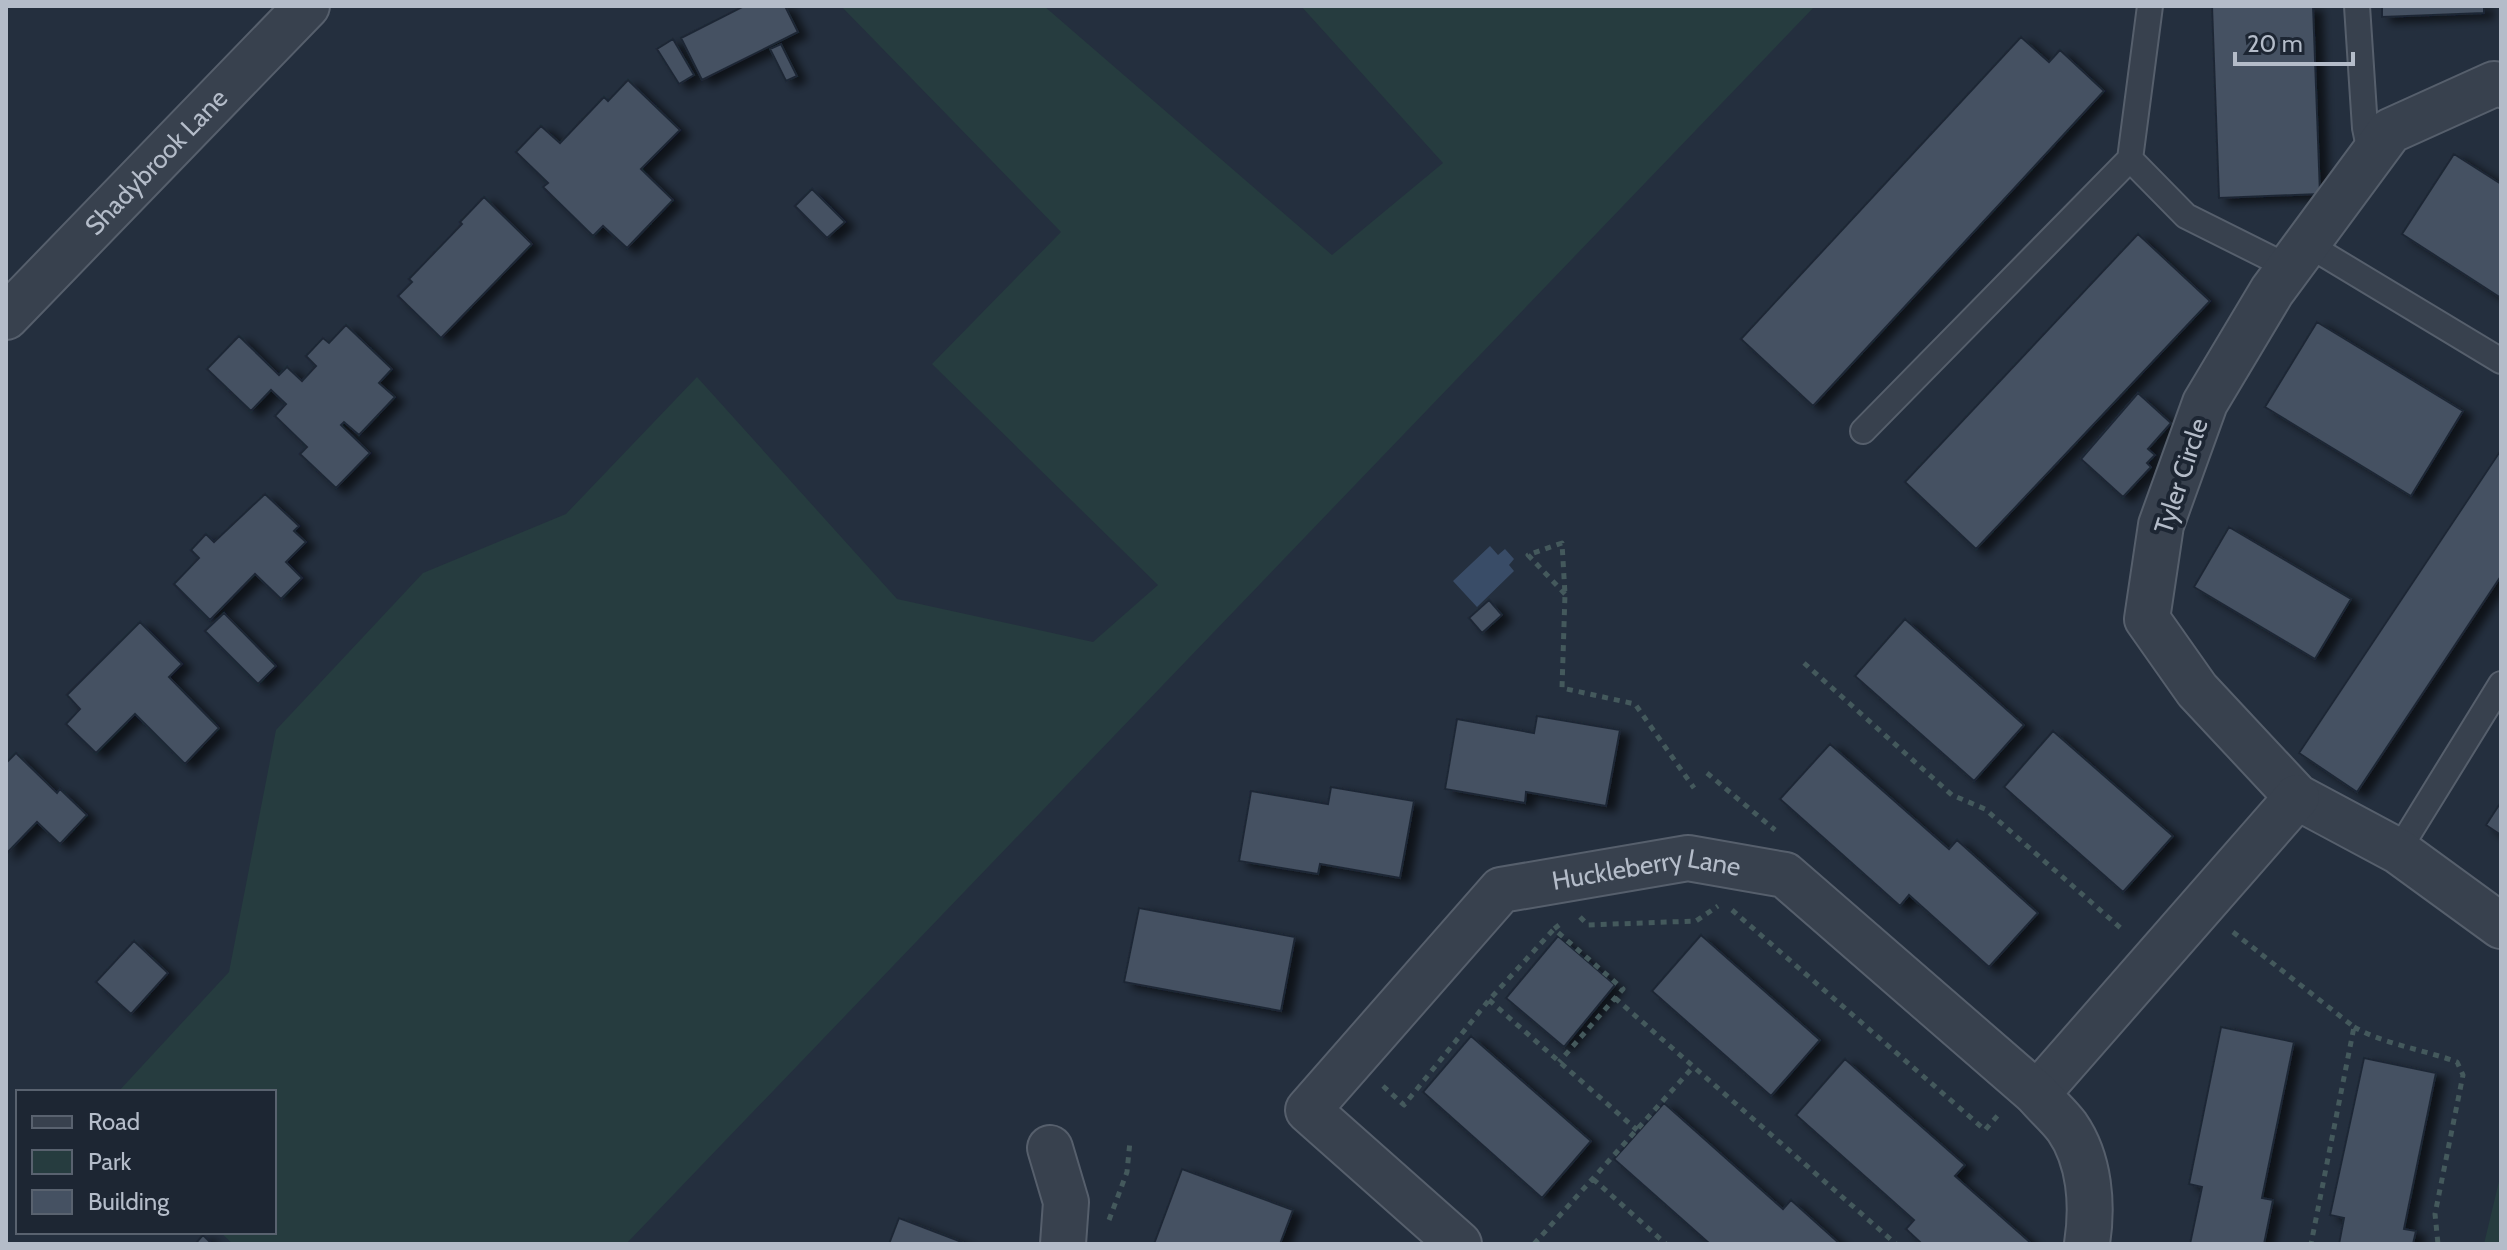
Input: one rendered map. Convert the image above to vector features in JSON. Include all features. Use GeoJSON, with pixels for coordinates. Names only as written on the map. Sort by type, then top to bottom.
{"type":"FeatureCollection","features":[{"type":"Feature","properties":{"kind":"street","name":"Shadybrook Lane"},"geometry":{"type":"LineString","coordinates":[[6,317],[307,6]]}},
{"type":"Feature","properties":{"kind":"street","name":"Tyler Circle"},"geometry":{"type":"LineString","coordinates":[[2501,85],[2494,84],[2390,131],[2272,291],[2205,403],[2161,525],[2147,619],[2197,690],[2297,797],[2398,851],[2501,926]]}},
{"type":"Feature","properties":{"kind":"street"},"geometry":{"type":"LineString","coordinates":[[2031,1089],[2155,959],[2297,797]]}},
{"type":"Feature","properties":{"kind":"street","name":"Huckleberry Lane"},"geometry":{"type":"LineString","coordinates":[[1459,1244],[1308,1110],[1501,890],[1688,858],[1785,875],[2031,1089],[2068,1128],[2087,1170],[2090,1224],[2087,1244]]}},
{"type":"Feature","properties":{"kind":"street"},"geometry":{"type":"LineString","coordinates":[[1050,1148],[1066,1202],[1063,1244]]}},
{"type":"Feature","properties":{"kind":"lane"},"geometry":{"type":"LineString","coordinates":[[1863,431],[2130,159],[2150,6]]}},
{"type":"Feature","properties":{"kind":"lane"},"geometry":{"type":"LineString","coordinates":[[2357,6],[2365,128],[2371,157]]}},
{"type":"Feature","properties":{"kind":"lane"},"geometry":{"type":"LineString","coordinates":[[2130,159],[2186,216],[2298,256],[2501,361]]}},
{"type":"Feature","properties":{"kind":"lane"},"geometry":{"type":"LineString","coordinates":[[2398,851],[2501,684]]}},
{"type":"Feature","properties":{"kind":"path"},"geometry":{"type":"LineString","coordinates":[[1565,594],[1528,555],[1562,543],[1565,594],[1562,688],[1635,704],[1694,788]]}},
{"type":"Feature","properties":{"kind":"path"},"geometry":{"type":"LineString","coordinates":[[1804,663],[1952,795],[1985,809],[2155,959]]}},
{"type":"Feature","properties":{"kind":"path"},"geometry":{"type":"LineString","coordinates":[[1574,911],[1588,925],[1696,921],[1723,902],[1985,1130],[2031,1089]]}},
{"type":"Feature","properties":{"kind":"path"},"geometry":{"type":"LineString","coordinates":[[2201,908],[2354,1027],[2375,1039],[2428,1051],[2457,1062],[2463,1075],[2435,1214],[2438,1244]]}},
{"type":"Feature","properties":{"kind":"path"},"geometry":{"type":"LineString","coordinates":[[1353,1059],[1404,1105],[1489,1000],[1564,920]]}},
{"type":"Feature","properties":{"kind":"path"},"geometry":{"type":"LineString","coordinates":[[1554,929],[1623,989],[1559,1062]]}},
{"type":"Feature","properties":{"kind":"path"},"geometry":{"type":"LineString","coordinates":[[1615,998],[1896,1244]]}},
{"type":"Feature","properties":{"kind":"path"},"geometry":{"type":"LineString","coordinates":[[1489,1000],[1637,1130]]}},
{"type":"Feature","properties":{"kind":"path"},"geometry":{"type":"LineString","coordinates":[[2311,1244],[2354,1027]]}},
{"type":"Feature","properties":{"kind":"path"},"geometry":{"type":"LineString","coordinates":[[1534,1244],[1694,1066]]}},
{"type":"Feature","properties":{"kind":"path"},"geometry":{"type":"LineString","coordinates":[[1106,1230],[1127,1172],[1130,1141]]}},
{"type":"Feature","properties":{"kind":"path"},"geometry":{"type":"LineString","coordinates":[[1593,1179],[1666,1244]]}},
{"type":"Feature","properties":{"kind":"green space"},"geometry":{"type":"Polygon","coordinates":[[[841,6],[1044,6],[1332,255],[1443,163],[1301,6],[1815,6],[626,1244],[233,1244],[222,1234],[276,1234],[276,1090],[120,1090],[229,972],[276,730],[423,573],[566,514],[697,377],[897,599],[1093,642],[1158,585],[932,364],[1061,232],[841,6]]]}},
{"type":"Feature","properties":{"kind":"green space"},"geometry":{"type":"Polygon","coordinates":[[[2501,1173],[2501,1244],[2484,1244],[2501,1173]]]}},
{"type":"Feature","properties":{"kind":"water"},"geometry":{"type":"Polygon","coordinates":[[[1490,546],[1498,555],[1505,549],[1514,559],[1509,565],[1514,571],[1477,607],[1453,581],[1490,546]]]}},
{"type":"Feature","properties":{"kind":"building"},"geometry":{"type":"Polygon","coordinates":[[[744,6],[785,6],[798,32],[702,80],[681,38],[744,6]]]}},
{"type":"Feature","properties":{"kind":"building"},"geometry":{"type":"Polygon","coordinates":[[[2212,6],[2313,6],[2320,194],[2219,198],[2212,6]]]}},
{"type":"Feature","properties":{"kind":"building"},"geometry":{"type":"Polygon","coordinates":[[[2382,6],[2484,6],[2484,13],[2382,17],[2382,6]]]}},
{"type":"Feature","properties":{"kind":"building"},"geometry":{"type":"Polygon","coordinates":[[[2021,37],[2049,62],[2060,50],[2104,91],[1813,406],[1741,339],[2021,37]]]}},
{"type":"Feature","properties":{"kind":"building"},"geometry":{"type":"Polygon","coordinates":[[[673,39],[694,75],[679,84],[657,49],[673,39]]]}},
{"type":"Feature","properties":{"kind":"building"},"geometry":{"type":"Polygon","coordinates":[[[781,44],[797,76],[786,81],[770,49],[781,44]]]}},
{"type":"Feature","properties":{"kind":"building"},"geometry":{"type":"Polygon","coordinates":[[[628,80],[680,130],[641,169],[673,200],[627,248],[603,226],[593,236],[543,187],[548,183],[516,152],[541,126],[560,143],[604,97],[608,101],[628,80]]]}},
{"type":"Feature","properties":{"kind":"building"},"geometry":{"type":"Polygon","coordinates":[[[2454,154],[2501,184],[2501,298],[2402,234],[2454,154]]]}},
{"type":"Feature","properties":{"kind":"building"},"geometry":{"type":"Polygon","coordinates":[[[812,189],[845,222],[827,238],[795,206],[812,189]]]}},
{"type":"Feature","properties":{"kind":"building"},"geometry":{"type":"Polygon","coordinates":[[[484,197],[532,244],[441,338],[398,296],[412,282],[409,279],[484,197]]]}},
{"type":"Feature","properties":{"kind":"building"},"geometry":{"type":"Polygon","coordinates":[[[2138,234],[2210,301],[1976,549],[1905,482],[2138,234]]]}},
{"type":"Feature","properties":{"kind":"building"},"geometry":{"type":"Polygon","coordinates":[[[2317,322],[2463,411],[2411,496],[2265,407],[2317,322]]]}},
{"type":"Feature","properties":{"kind":"building"},"geometry":{"type":"Polygon","coordinates":[[[346,325],[392,369],[379,383],[395,397],[359,435],[344,422],[341,425],[370,453],[336,488],[300,454],[307,447],[275,416],[286,404],[271,390],[251,411],[207,369],[239,336],[279,375],[287,367],[302,381],[316,366],[306,356],[323,338],[329,343],[346,325]]]}},
{"type":"Feature","properties":{"kind":"building"},"geometry":{"type":"Polygon","coordinates":[[[2138,393],[2171,423],[2148,449],[2155,455],[2147,463],[2151,467],[2123,497],[2081,459],[2138,393]]]}},
{"type":"Feature","properties":{"kind":"building"},"geometry":{"type":"Polygon","coordinates":[[[2501,450],[2501,576],[2357,792],[2299,753],[2501,450]]]}},
{"type":"Feature","properties":{"kind":"building"},"geometry":{"type":"Polygon","coordinates":[[[265,494],[299,526],[294,531],[306,542],[286,562],[302,578],[281,599],[255,574],[210,620],[174,584],[199,558],[191,550],[206,534],[214,542],[265,494]]]}},
{"type":"Feature","properties":{"kind":"building"},"geometry":{"type":"Polygon","coordinates":[[[2229,527],[2351,599],[2315,659],[2194,587],[2229,527]]]}},
{"type":"Feature","properties":{"kind":"building"},"geometry":{"type":"Polygon","coordinates":[[[1489,600],[1502,615],[1482,633],[1469,618],[1489,600]]]}},
{"type":"Feature","properties":{"kind":"building"},"geometry":{"type":"Polygon","coordinates":[[[224,613],[276,666],[258,684],[205,631],[224,613]]]}},
{"type":"Feature","properties":{"kind":"building"},"geometry":{"type":"Polygon","coordinates":[[[1905,619],[2024,725],[1974,781],[1855,676],[1905,619]]]}},
{"type":"Feature","properties":{"kind":"building"},"geometry":{"type":"Polygon","coordinates":[[[140,622],[182,664],[169,677],[219,728],[185,764],[135,714],[96,753],[66,724],[80,709],[67,695],[140,622]]]}},
{"type":"Feature","properties":{"kind":"building"},"geometry":{"type":"Polygon","coordinates":[[[1537,716],[1620,730],[1606,806],[1526,792],[1525,803],[1445,789],[1457,719],[1534,733],[1537,716]]]}},
{"type":"Feature","properties":{"kind":"building"},"geometry":{"type":"Polygon","coordinates":[[[2053,731],[2173,836],[2123,892],[2004,787],[2053,731]]]}},
{"type":"Feature","properties":{"kind":"building"},"geometry":{"type":"Polygon","coordinates":[[[1830,744],[1949,849],[1957,840],[2038,913],[1989,967],[1909,895],[1900,906],[1780,799],[1830,744]]]}},
{"type":"Feature","properties":{"kind":"building"},"geometry":{"type":"Polygon","coordinates":[[[16,753],[57,793],[60,789],[87,815],[60,844],[37,822],[6,854],[6,763],[16,753]]]}},
{"type":"Feature","properties":{"kind":"building"},"geometry":{"type":"Polygon","coordinates":[[[1331,787],[1414,801],[1400,878],[1320,864],[1318,874],[1239,861],[1251,791],[1328,804],[1331,787]]]}},
{"type":"Feature","properties":{"kind":"building"},"geometry":{"type":"Polygon","coordinates":[[[2501,802],[2501,835],[2486,825],[2501,802]]]}},
{"type":"Feature","properties":{"kind":"building"},"geometry":{"type":"Polygon","coordinates":[[[1139,908],[1295,937],[1281,1011],[1124,982],[1139,908]]]}},
{"type":"Feature","properties":{"kind":"building"},"geometry":{"type":"Polygon","coordinates":[[[1701,935],[1820,1040],[1771,1096],[1652,991],[1701,935]]]}},
{"type":"Feature","properties":{"kind":"building"},"geometry":{"type":"Polygon","coordinates":[[[1558,936],[1615,985],[1564,1047],[1506,998],[1558,936]]]}},
{"type":"Feature","properties":{"kind":"building"},"geometry":{"type":"Polygon","coordinates":[[[134,941],[168,973],[131,1014],[96,982],[134,941]]]}},
{"type":"Feature","properties":{"kind":"building"},"geometry":{"type":"Polygon","coordinates":[[[2221,1027],[2294,1042],[2262,1198],[2273,1200],[2264,1244],[2190,1244],[2202,1187],[2189,1184],[2221,1027]]]}},
{"type":"Feature","properties":{"kind":"building"},"geometry":{"type":"Polygon","coordinates":[[[1471,1036],[1591,1141],[1542,1198],[1423,1092],[1471,1036]]]}},
{"type":"Feature","properties":{"kind":"building"},"geometry":{"type":"Polygon","coordinates":[[[2364,1058],[2436,1073],[2404,1229],[2416,1231],[2413,1244],[2339,1244],[2344,1218],[2330,1215],[2364,1058]]]}},
{"type":"Feature","properties":{"kind":"building"},"geometry":{"type":"Polygon","coordinates":[[[1845,1059],[1965,1165],[1955,1176],[2032,1244],[1922,1244],[1906,1229],[1914,1220],[1796,1115],[1845,1059]]]}},
{"type":"Feature","properties":{"kind":"building"},"geometry":{"type":"Polygon","coordinates":[[[1664,1103],[1783,1209],[1791,1200],[1840,1244],[1710,1244],[1614,1159],[1664,1103]]]}},
{"type":"Feature","properties":{"kind":"building"},"geometry":{"type":"Polygon","coordinates":[[[1182,1169],[1293,1210],[1280,1244],[1154,1244],[1182,1169]]]}},
{"type":"Feature","properties":{"kind":"building"},"geometry":{"type":"Polygon","coordinates":[[[899,1218],[967,1244],[889,1244],[899,1218]]]}},
{"type":"Feature","properties":{"kind":"building"},"geometry":{"type":"Polygon","coordinates":[[[203,1235],[212,1244],[195,1244],[203,1235]]]}}]}
